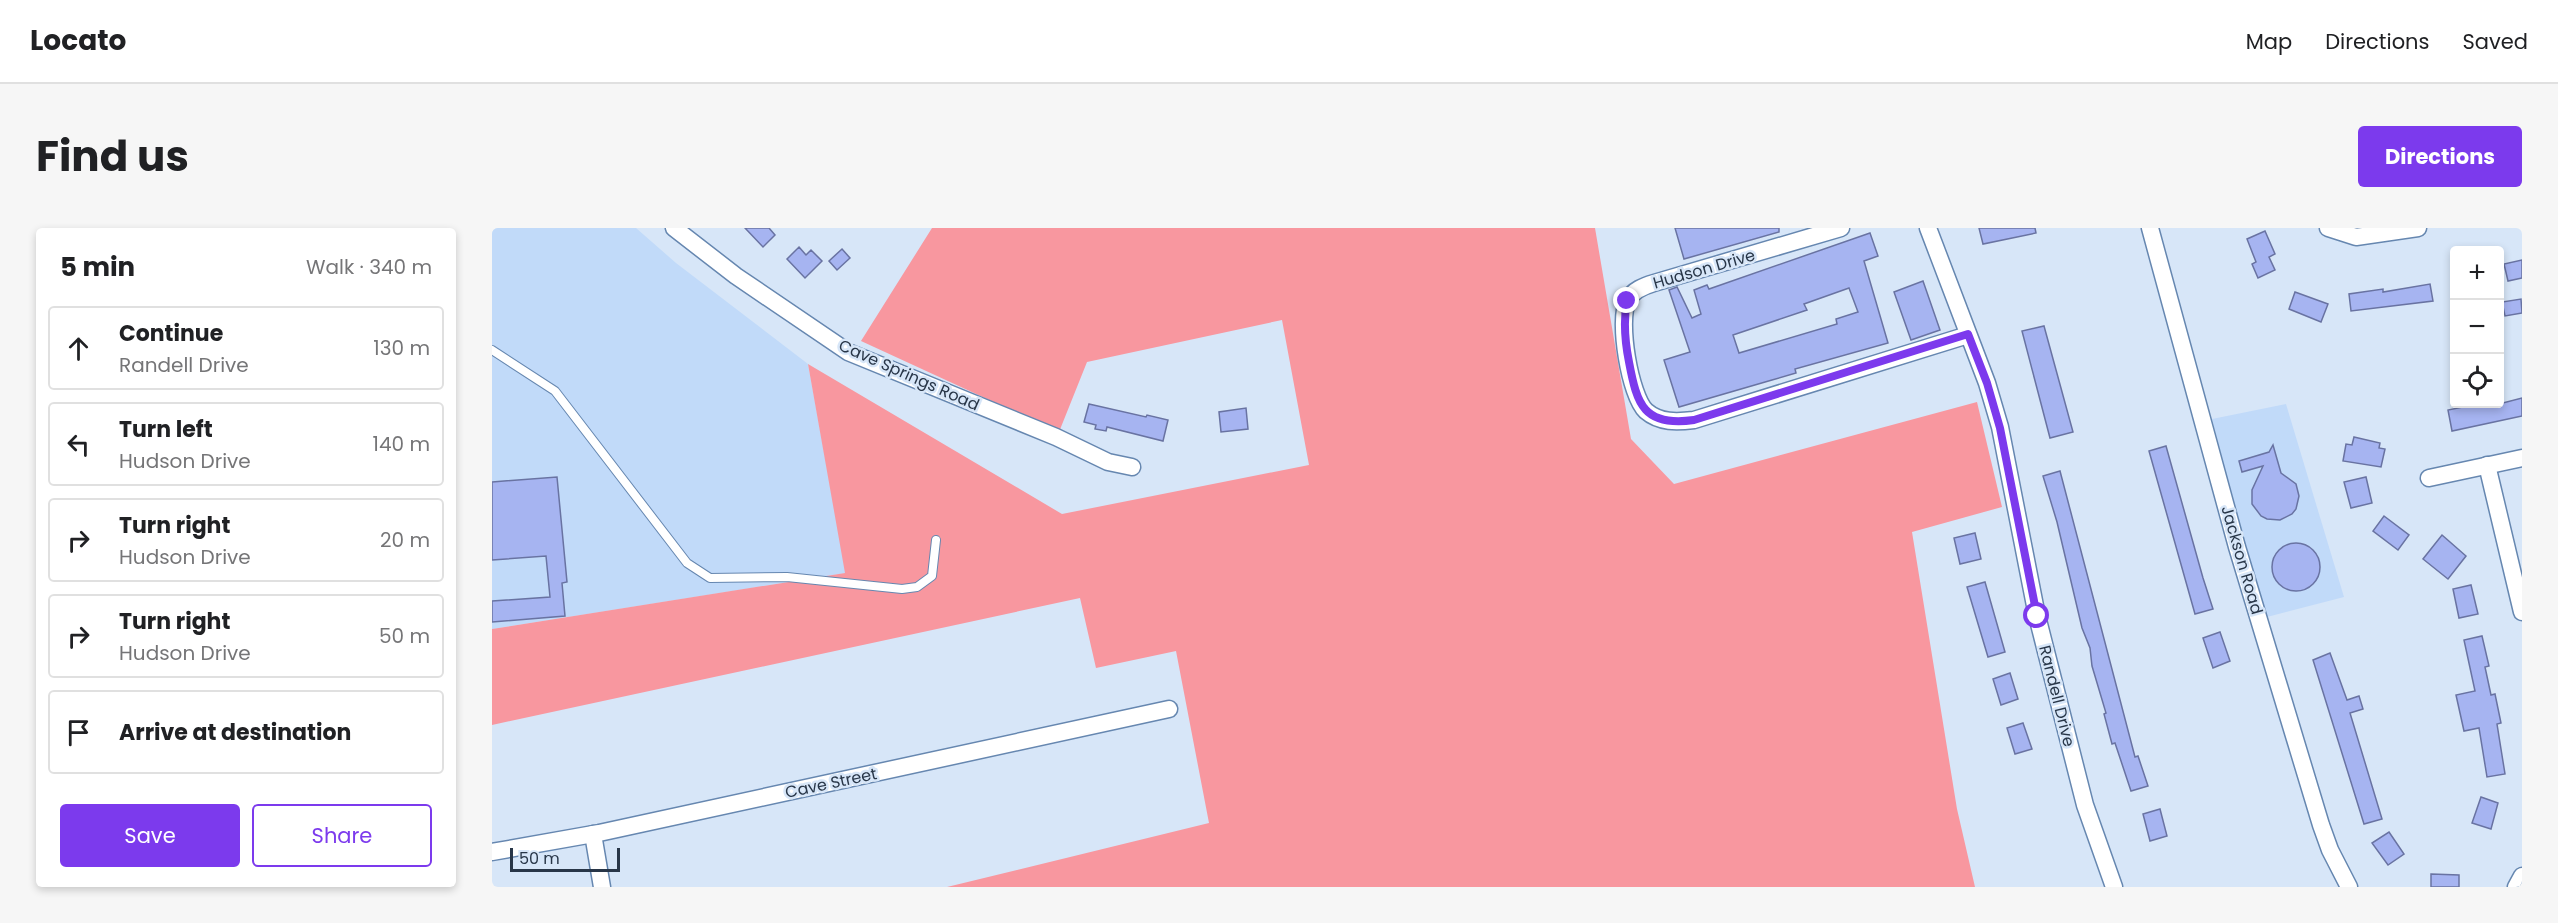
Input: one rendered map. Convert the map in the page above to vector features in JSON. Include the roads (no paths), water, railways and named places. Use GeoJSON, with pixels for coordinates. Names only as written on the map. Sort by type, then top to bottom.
{"type":"FeatureCollection","features":[{"type":"Feature","properties":{"kind":"street","name":"Cave Springs Road"},"geometry":{"type":"LineString","coordinates":[[674,228],[745,282],[848,352],[1056,437],[1108,462],[1132,467]]}},
{"type":"Feature","properties":{"kind":"street","name":"Hudson Drive"},"geometry":{"type":"LineString","coordinates":[[1840,228],[1654,283],[1632,294],[1627,301],[1624,317],[1627,352],[1637,399],[1645,410],[1668,422],[1694,420],[1968,334]]}},
{"type":"Feature","properties":{"kind":"street","name":"Randell Drive"},"geometry":{"type":"LineString","coordinates":[[1929,228],[1987,383],[2000,428],[2037,616],[2085,805],[2114,887]]}},
{"type":"Feature","properties":{"kind":"street","name":"Jackson Road"},"geometry":{"type":"LineString","coordinates":[[2150,228],[2256,612],[2321,825],[2330,850],[2349,887]]}},
{"type":"Feature","properties":{"kind":"street"},"geometry":{"type":"LineString","coordinates":[[2328,228],[2356,237],[2418,228]]}},
{"type":"Feature","properties":{"kind":"street"},"geometry":{"type":"LineString","coordinates":[[2429,478],[2522,458]]}},
{"type":"Feature","properties":{"kind":"street"},"geometry":{"type":"LineString","coordinates":[[2487,465],[2522,612]]}},
{"type":"Feature","properties":{"kind":"street","name":"Cave Street"},"geometry":{"type":"LineString","coordinates":[[492,852],[593,834],[1169,709]]}},
{"type":"Feature","properties":{"kind":"street"},"geometry":{"type":"LineString","coordinates":[[593,834],[602,887]]}},
{"type":"Feature","properties":{"kind":"street"},"geometry":{"type":"LineString","coordinates":[[2516,887],[2522,876]]}},
{"type":"Feature","properties":{"kind":"lane"},"geometry":{"type":"LineString","coordinates":[[492,350],[555,391],[687,563],[711,578],[787,577],[872,587],[902,589],[917,587],[932,576],[936,540]]}}]}
